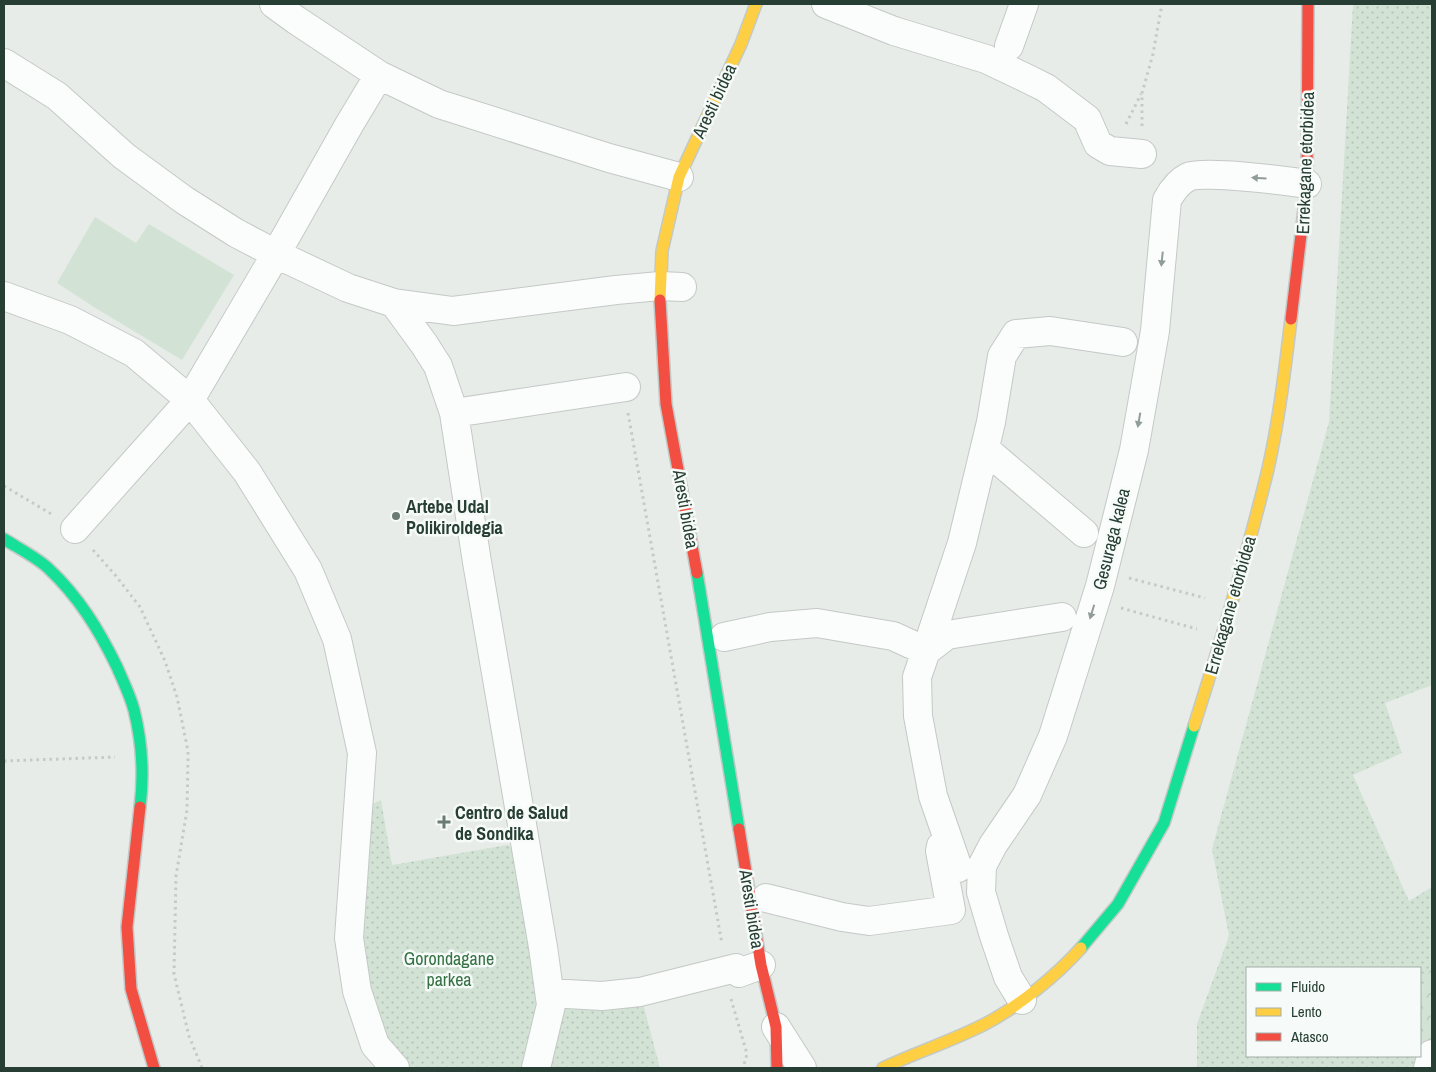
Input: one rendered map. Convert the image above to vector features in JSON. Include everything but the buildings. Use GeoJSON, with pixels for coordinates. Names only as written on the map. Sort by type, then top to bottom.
{"type":"FeatureCollection","features":[{"type":"Feature","properties":{"kind":"street"},"geometry":{"type":"LineString","coordinates":[[274,4],[379,75],[439,104],[609,158],[679,177]]}},
{"type":"Feature","properties":{"kind":"street","name":"Aresti bidea"},"geometry":{"type":"LineString","coordinates":[[756,4],[741,44],[679,177],[662,252],[671,287],[662,350],[666,404],[709,640],[761,965],[776,1027],[777,1068]]}},
{"type":"Feature","properties":{"kind":"street"},"geometry":{"type":"LineString","coordinates":[[826,4],[894,31],[986,60],[1028,79],[1046,88],[1087,119],[1098,144],[1110,151],[1142,154]]}},
{"type":"Feature","properties":{"kind":"street"},"geometry":{"type":"LineString","coordinates":[[1009,46],[1024,4]]}},
{"type":"Feature","properties":{"kind":"street","name":"Errekagane etorbidea"},"geometry":{"type":"LineString","coordinates":[[882,1068],[988,1023],[1022,1000],[1066,965],[1118,904],[1164,823],[1226,624],[1268,468],[1283,386],[1307,184],[1308,4]]}},
{"type":"Feature","properties":{"kind":"street"},"geometry":{"type":"LineString","coordinates":[[4,63],[57,96],[124,156],[184,200],[236,233],[348,288],[394,303],[453,311],[616,290],[671,287]]}},
{"type":"Feature","properties":{"kind":"street"},"geometry":{"type":"LineString","coordinates":[[75,529],[190,400],[276,254],[348,124],[379,75]]}},
{"type":"Feature","properties":{"kind":"street","name":"Gesuraga kalea"},"geometry":{"type":"LineString","coordinates":[[1022,1000],[1008,977],[994,936],[981,892],[982,866],[993,845],[1027,796],[1050,744],[1100,586],[1134,450],[1155,331],[1168,200],[1174,188],[1188,177],[1202,175],[1278,179],[1307,184]]}},
{"type":"Feature","properties":{"kind":"street"},"geometry":{"type":"LineString","coordinates":[[4,296],[70,320],[134,353],[190,400],[247,472],[308,570],[337,639],[362,753],[349,938],[357,992],[375,1045],[386,1065]]}},
{"type":"Feature","properties":{"kind":"street"},"geometry":{"type":"LineString","coordinates":[[394,303],[438,366],[454,414],[477,562],[552,1005],[536,1068]]}},
{"type":"Feature","properties":{"kind":"street"},"geometry":{"type":"LineString","coordinates":[[958,868],[933,796],[918,716],[917,677],[962,543],[991,422],[1002,356],[1016,334],[1050,331],[1123,342]]}},
{"type":"Feature","properties":{"kind":"street"},"geometry":{"type":"LineString","coordinates":[[454,414],[626,387]]}},
{"type":"Feature","properties":{"kind":"street"},"geometry":{"type":"LineString","coordinates":[[985,449],[1084,533]]}},
{"type":"Feature","properties":{"kind":"street"},"geometry":{"type":"LineString","coordinates":[[4,539],[47,567],[77,598],[101,634],[134,709],[142,758],[142,783],[127,927],[131,989],[154,1068]]}},
{"type":"Feature","properties":{"kind":"street"},"geometry":{"type":"LineString","coordinates":[[926,651],[947,635],[1062,617]]}},
{"type":"Feature","properties":{"kind":"street"},"geometry":{"type":"LineString","coordinates":[[724,637],[770,627],[817,623],[893,636],[926,651]]}},
{"type":"Feature","properties":{"kind":"street"},"geometry":{"type":"LineString","coordinates":[[766,898],[842,917],[869,921],[951,910],[940,851],[945,832]]}},
{"type":"Feature","properties":{"kind":"street"},"geometry":{"type":"LineString","coordinates":[[550,993],[602,996],[640,992],[736,968],[739,973],[761,965]]}},
{"type":"Feature","properties":{"kind":"street","name":"Aresti bidea"},"geometry":{"type":"LineString","coordinates":[[776,1027],[802,1068]]}},
{"type":"Feature","properties":{"kind":"street"},"geometry":{"type":"LineString","coordinates":[[1428,1068],[1432,1054]]}},
{"type":"Feature","properties":{"kind":"path"},"geometry":{"type":"LineString","coordinates":[[1142,154],[1142,93],[1153,54],[1162,4]]}},
{"type":"Feature","properties":{"kind":"path"},"geometry":{"type":"LineString","coordinates":[[626,387],[627,411],[732,1000],[747,1054],[743,1068]]}},
{"type":"Feature","properties":{"kind":"path"},"geometry":{"type":"LineString","coordinates":[[4,486],[75,529],[140,607],[165,661],[177,697],[188,751],[187,810],[176,876],[174,974],[178,1000],[189,1036],[202,1068]]}},
{"type":"Feature","properties":{"kind":"path"},"geometry":{"type":"LineString","coordinates":[[1128,577],[1213,600]]}},
{"type":"Feature","properties":{"kind":"path"},"geometry":{"type":"LineString","coordinates":[[1119,608],[1205,631]]}},
{"type":"Feature","properties":{"kind":"path"},"geometry":{"type":"LineString","coordinates":[[4,761],[123,756]]}},
{"type":"Feature","properties":{"kind":"green space"},"geometry":{"type":"Polygon","coordinates":[[[1353,4],[1432,4],[1432,161],[1430,164],[1432,163],[1432,685],[1385,703],[1402,753],[1353,775],[1409,901],[1432,887],[1432,964],[1421,996],[1421,967],[1246,967],[1246,1057],[1421,1057],[1421,1044],[1432,1047],[1432,1068],[1197,1068],[1197,1024],[1229,936],[1212,849],[1329,422],[1353,4]]]}},
{"type":"Feature","properties":{"kind":"green space"},"geometry":{"type":"Polygon","coordinates":[[[95,217],[136,243],[149,224],[234,275],[182,360],[57,283],[95,217]]]}},
{"type":"Feature","properties":{"kind":"green space","name":"Gorondagane parkea"},"geometry":{"type":"Polygon","coordinates":[[[381,800],[392,865],[507,845],[526,850],[551,1005],[640,992],[660,1068],[379,1068],[357,991],[358,810],[381,800]]]}},
{"type":"Feature","properties":{"kind":"green space"},"geometry":{"type":"Polygon","coordinates":[[[1432,964],[1432,1047],[1421,1044],[1422,989],[1432,964]]]}},
{"type":"Feature","properties":{"kind":"traffic: fast"},"geometry":{"type":"LineString","coordinates":[[4,539],[38,560],[59,579],[79,602],[110,653],[128,693],[137,722],[142,759],[140,807]]}},
{"type":"Feature","properties":{"kind":"traffic: fast"},"geometry":{"type":"LineString","coordinates":[[697,573],[739,829]]}},
{"type":"Feature","properties":{"kind":"traffic: fast"},"geometry":{"type":"LineString","coordinates":[[1081,948],[1118,904],[1164,823],[1194,726]]}},
{"type":"Feature","properties":{"kind":"traffic: slow"},"geometry":{"type":"LineString","coordinates":[[660,300],[662,251],[679,177],[741,44],[756,4]]}},
{"type":"Feature","properties":{"kind":"traffic: slow"},"geometry":{"type":"LineString","coordinates":[[1194,726],[1233,598],[1268,469],[1279,413],[1291,319]]}},
{"type":"Feature","properties":{"kind":"traffic: slow"},"geometry":{"type":"LineString","coordinates":[[883,1068],[960,1036],[998,1017],[1036,990],[1061,969],[1081,948]]}},
{"type":"Feature","properties":{"kind":"traffic: jam"},"geometry":{"type":"LineString","coordinates":[[1291,319],[1307,184],[1308,4]]}},
{"type":"Feature","properties":{"kind":"traffic: jam"},"geometry":{"type":"LineString","coordinates":[[660,300],[666,404],[697,573]]}},
{"type":"Feature","properties":{"kind":"traffic: jam"},"geometry":{"type":"LineString","coordinates":[[140,807],[127,927],[131,989],[154,1068]]}},
{"type":"Feature","properties":{"kind":"traffic: jam"},"geometry":{"type":"LineString","coordinates":[[739,829],[761,965],[776,1027],[777,1068]]}},
{"type":"Feature","properties":{"kind":"place","name":"Artebe Udal Polikiroldegia"},"geometry":{"type":"Point","coordinates":[396,516]}},
{"type":"Feature","properties":{"kind":"place","name":"Centro de Salud de Sondika"},"geometry":{"type":"Point","coordinates":[444,822]}}]}
